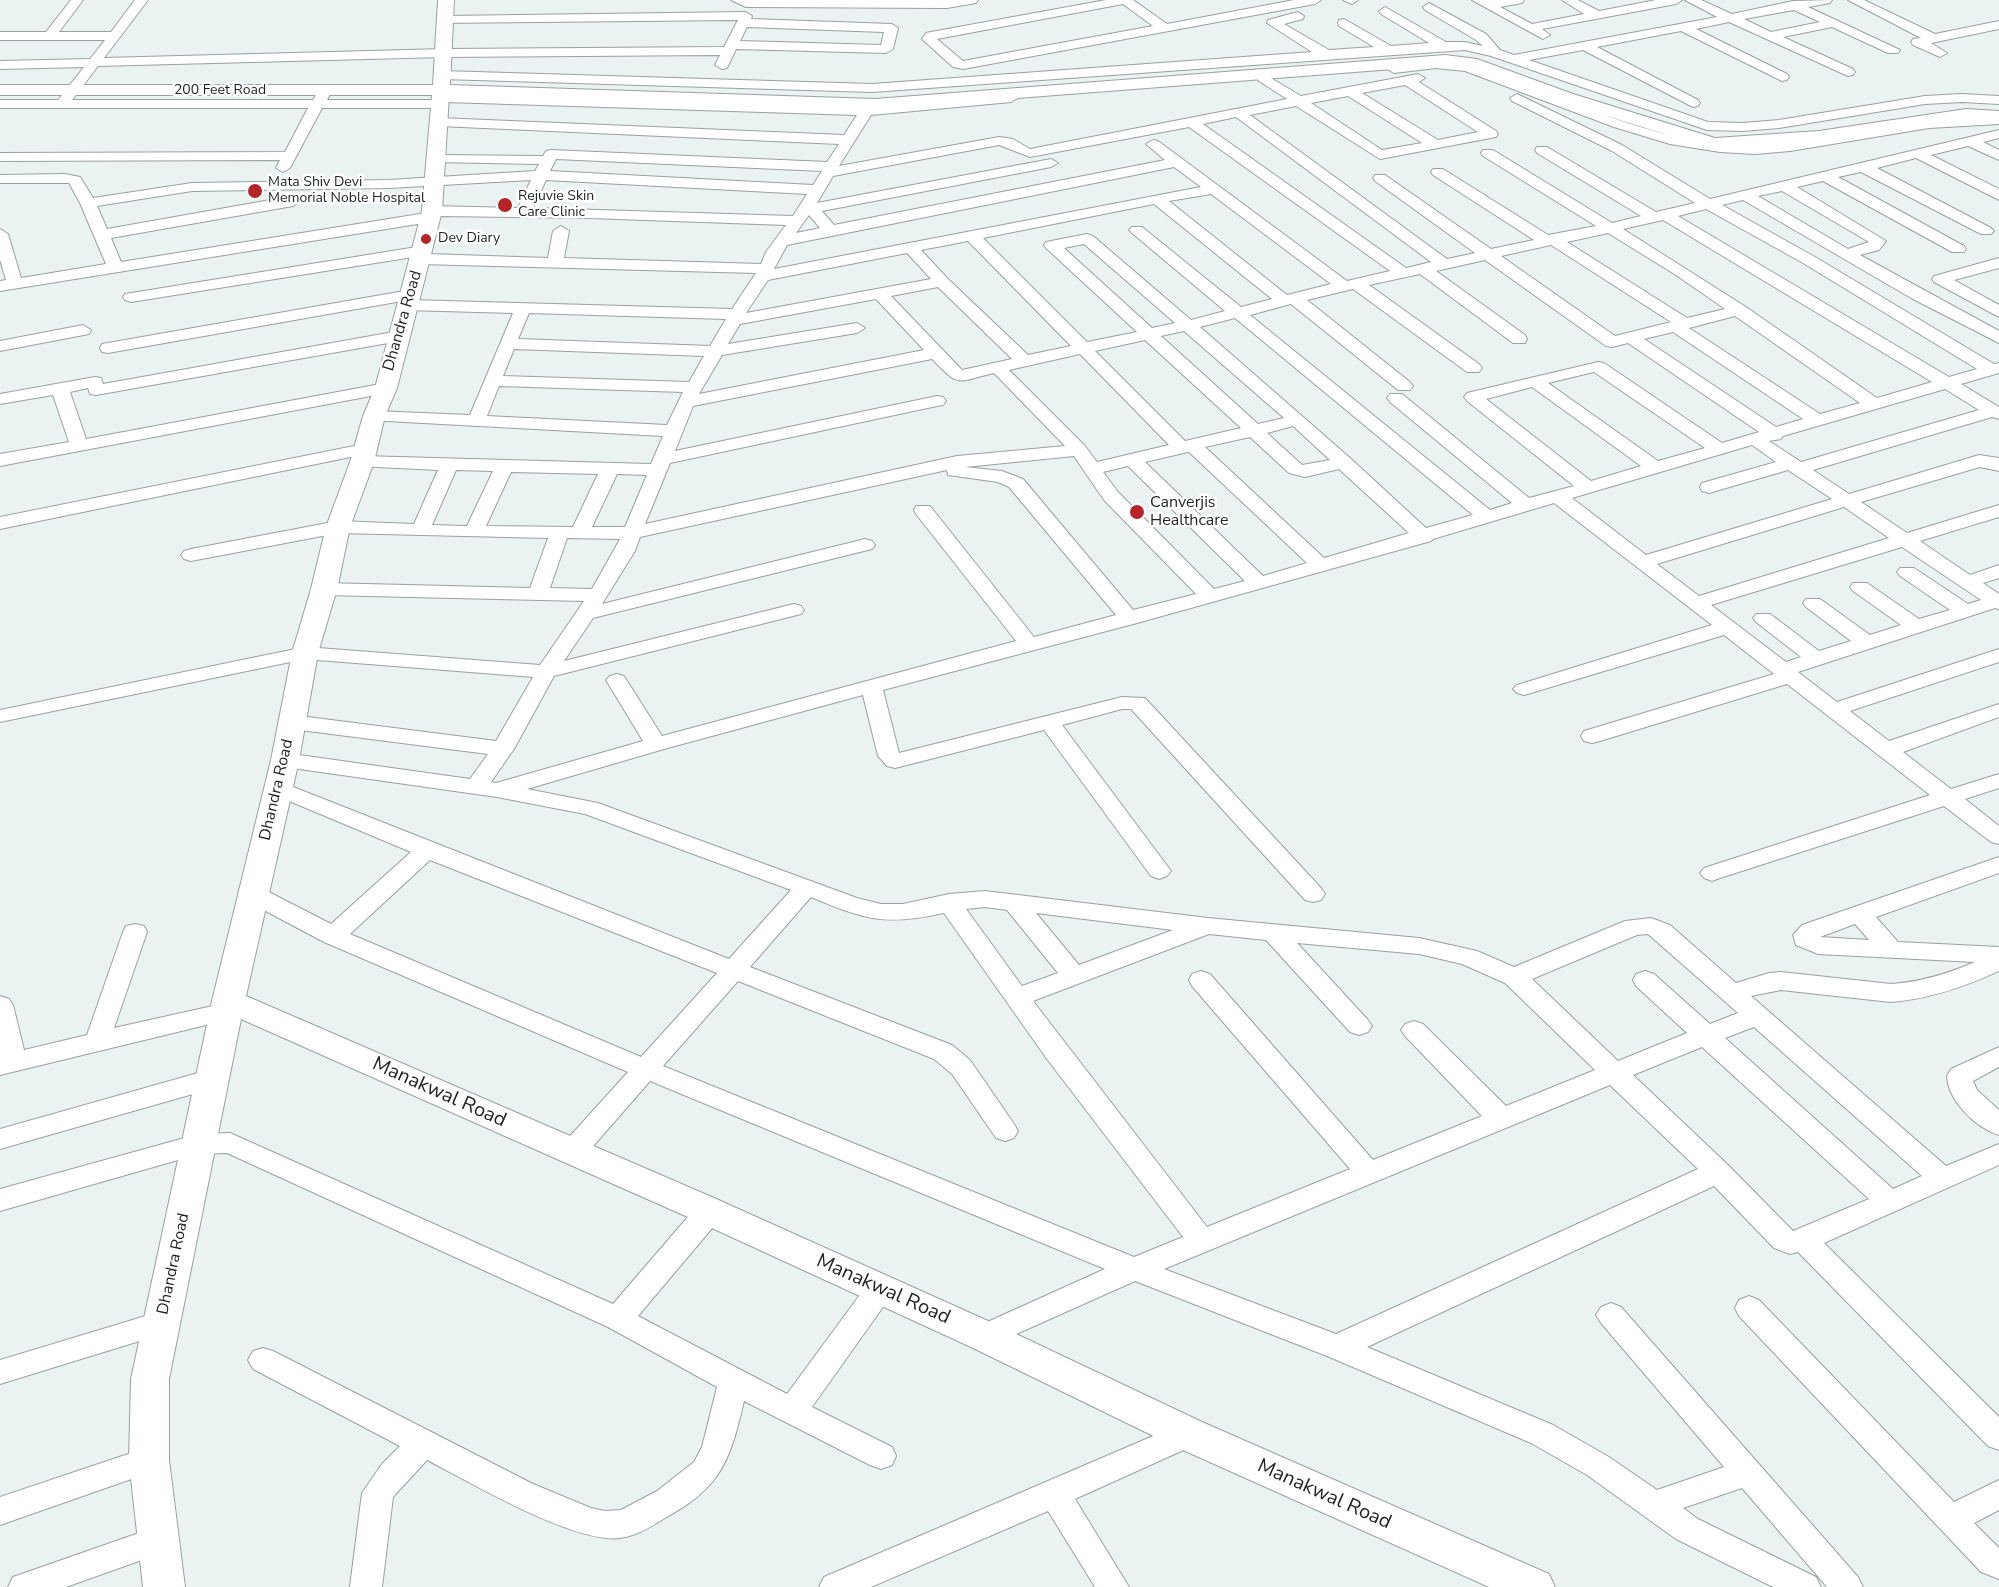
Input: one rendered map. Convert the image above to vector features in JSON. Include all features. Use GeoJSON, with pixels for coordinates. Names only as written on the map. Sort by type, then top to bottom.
{"type":"FeatureCollection","features":[{"type":"Feature","properties":{"kind":"street"},"geometry":{"type":"LineString","coordinates":[[49,37],[77,0]]}},
{"type":"Feature","properties":{"kind":"street"},"geometry":{"type":"LineString","coordinates":[[62,104],[142,0]]}},
{"type":"Feature","properties":{"kind":"street"},"geometry":{"type":"LineString","coordinates":[[737,0],[746,3],[914,2],[959,16],[1126,0],[1166,29]]}},
{"type":"Feature","properties":{"kind":"street"},"geometry":{"type":"LineString","coordinates":[[972,0],[959,16],[929,39],[961,65],[1166,29],[1281,3],[1315,0]]}},
{"type":"Feature","properties":{"kind":"street"},"geometry":{"type":"LineString","coordinates":[[1483,2],[1518,0]]}},
{"type":"Feature","properties":{"kind":"street"},"geometry":{"type":"LineString","coordinates":[[1568,0],[1595,14]]}},
{"type":"Feature","properties":{"kind":"street"},"geometry":{"type":"LineString","coordinates":[[1529,28],[1635,3],[1676,0]]}},
{"type":"Feature","properties":{"kind":"street"},"geometry":{"type":"LineString","coordinates":[[1691,0],[1848,72]]}},
{"type":"Feature","properties":{"kind":"street"},"geometry":{"type":"LineString","coordinates":[[523,212],[548,156],[554,154],[830,170],[999,141],[1010,142],[1026,154],[1470,68],[1503,58],[1585,46],[1762,12],[1789,3],[1826,0]]}},
{"type":"Feature","properties":{"kind":"street"},"geometry":{"type":"LineString","coordinates":[[1854,0],[1932,38]]}},
{"type":"Feature","properties":{"kind":"street"},"geometry":{"type":"LineString","coordinates":[[1483,2],[1568,49]]}},
{"type":"Feature","properties":{"kind":"street"},"geometry":{"type":"LineString","coordinates":[[1789,3],[1893,50]]}},
{"type":"Feature","properties":{"kind":"street"},"geometry":{"type":"LineString","coordinates":[[1747,4],[1762,12]]}},
{"type":"Feature","properties":{"kind":"street"},"geometry":{"type":"LineString","coordinates":[[1429,7],[1489,42],[1503,58]]}},
{"type":"Feature","properties":{"kind":"street"},"geometry":{"type":"LineString","coordinates":[[445,10],[746,16],[720,70]]}},
{"type":"Feature","properties":{"kind":"street","name":"Dhandra Road"},"geometry":{"type":"LineString","coordinates":[[164,1587],[150,1460],[150,1379],[227,1006],[285,760],[305,652],[324,589],[338,527],[374,416],[386,388],[431,214],[436,170],[445,10]]}},
{"type":"Feature","properties":{"kind":"street"},"geometry":{"type":"LineString","coordinates":[[1386,11],[1443,46]]}},
{"type":"Feature","properties":{"kind":"street"},"geometry":{"type":"LineString","coordinates":[[1308,14],[1273,22],[1326,54]]}},
{"type":"Feature","properties":{"kind":"street"},"geometry":{"type":"LineString","coordinates":[[742,23],[888,26],[892,28],[883,62]]}},
{"type":"Feature","properties":{"kind":"street"},"geometry":{"type":"LineString","coordinates":[[1344,23],[1388,50]]}},
{"type":"Feature","properties":{"kind":"street"},"geometry":{"type":"LineString","coordinates":[[1771,36],[1833,23]]}},
{"type":"Feature","properties":{"kind":"street"},"geometry":{"type":"LineString","coordinates":[[1940,53],[1918,42],[1999,25]]}},
{"type":"Feature","properties":{"kind":"street"},"geometry":{"type":"LineString","coordinates":[[1681,26],[1782,77]]}},
{"type":"Feature","properties":{"kind":"street"},"geometry":{"type":"LineString","coordinates":[[0,36],[115,36]]}},
{"type":"Feature","properties":{"kind":"street"},"geometry":{"type":"LineString","coordinates":[[441,89],[687,82],[882,88],[1326,54],[1465,46],[1707,126],[1724,127],[1792,121],[1907,101],[1940,98],[1999,100]]}},
{"type":"Feature","properties":{"kind":"street"},"geometry":{"type":"LineString","coordinates":[[1585,46],[1693,103]]}},
{"type":"Feature","properties":{"kind":"street"},"geometry":{"type":"LineString","coordinates":[[441,89],[729,48],[883,62]]}},
{"type":"Feature","properties":{"kind":"street"},"geometry":{"type":"LineString","coordinates":[[0,81],[78,86],[865,94],[1462,51],[1503,58],[1610,101],[1712,134],[1789,128],[1933,106],[1999,106]]}},
{"type":"Feature","properties":{"kind":"street"},"geometry":{"type":"LineString","coordinates":[[441,89],[875,104],[1456,60],[1548,116],[1617,148],[1708,204],[1995,369]]}},
{"type":"Feature","properties":{"kind":"street"},"geometry":{"type":"LineString","coordinates":[[0,64],[95,62],[441,89],[866,111],[1446,65],[1470,68],[1668,135],[1714,144],[1819,136],[1966,114],[1999,118]]}},
{"type":"Feature","properties":{"kind":"street"},"geometry":{"type":"LineString","coordinates":[[687,82],[698,72],[883,62]]}},
{"type":"Feature","properties":{"kind":"street"},"geometry":{"type":"LineString","coordinates":[[1264,78],[1380,155],[1489,135],[1491,132],[1407,80]]}},
{"type":"Feature","properties":{"kind":"street","name":"200 Feet Road"},"geometry":{"type":"LineString","coordinates":[[0,90],[78,86],[321,98],[441,89]]}},
{"type":"Feature","properties":{"kind":"street"},"geometry":{"type":"LineString","coordinates":[[441,89],[849,140]]}},
{"type":"Feature","properties":{"kind":"street"},"geometry":{"type":"LineString","coordinates":[[1350,91],[1436,145]]}},
{"type":"Feature","properties":{"kind":"street"},"geometry":{"type":"LineString","coordinates":[[0,104],[321,98],[274,185]]}},
{"type":"Feature","properties":{"kind":"street"},"geometry":{"type":"LineString","coordinates":[[486,789],[503,748],[546,672],[625,551],[659,464],[690,394],[764,273],[774,252],[804,213],[866,111]]}},
{"type":"Feature","properties":{"kind":"street"},"geometry":{"type":"LineString","coordinates":[[1240,114],[1363,206],[1443,262]]}},
{"type":"Feature","properties":{"kind":"street"},"geometry":{"type":"LineString","coordinates":[[1193,123],[1402,272]]}},
{"type":"Feature","properties":{"kind":"street"},"geometry":{"type":"LineString","coordinates":[[1140,133],[1213,189],[1349,285],[1473,368]]}},
{"type":"Feature","properties":{"kind":"street"},"geometry":{"type":"LineString","coordinates":[[880,294],[958,376],[1189,325],[1443,262],[1609,228],[1999,134]]}},
{"type":"Feature","properties":{"kind":"street"},"geometry":{"type":"LineString","coordinates":[[1617,148],[1653,142],[1668,135]]}},
{"type":"Feature","properties":{"kind":"street"},"geometry":{"type":"LineString","coordinates":[[1969,141],[1999,156]]}},
{"type":"Feature","properties":{"kind":"street"},"geometry":{"type":"LineString","coordinates":[[0,234],[8,285],[431,214],[804,213],[1153,144]]}},
{"type":"Feature","properties":{"kind":"street"},"geometry":{"type":"LineString","coordinates":[[1542,150],[1659,216],[1726,249],[1945,384],[1997,413]]}},
{"type":"Feature","properties":{"kind":"street"},"geometry":{"type":"LineString","coordinates":[[1488,153],[1740,310],[1875,405]]}},
{"type":"Feature","properties":{"kind":"street"},"geometry":{"type":"LineString","coordinates":[[1916,153],[1999,195]]}},
{"type":"Feature","properties":{"kind":"street"},"geometry":{"type":"LineString","coordinates":[[0,158],[290,156]]}},
{"type":"Feature","properties":{"kind":"street"},"geometry":{"type":"LineString","coordinates":[[88,203],[192,187],[274,185],[546,160]]}},
{"type":"Feature","properties":{"kind":"street"},"geometry":{"type":"LineString","coordinates":[[783,241],[1178,162]]}},
{"type":"Feature","properties":{"kind":"street"},"geometry":{"type":"LineString","coordinates":[[1862,166],[1986,231]]}},
{"type":"Feature","properties":{"kind":"street"},"geometry":{"type":"LineString","coordinates":[[436,170],[817,190]]}},
{"type":"Feature","properties":{"kind":"street"},"geometry":{"type":"LineString","coordinates":[[1438,171],[1680,325],[1818,421]]}},
{"type":"Feature","properties":{"kind":"street"},"geometry":{"type":"LineString","coordinates":[[1825,176],[1958,249]]}},
{"type":"Feature","properties":{"kind":"street"},"geometry":{"type":"LineString","coordinates":[[1380,178],[1609,340],[1740,310]]}},
{"type":"Feature","properties":{"kind":"street"},"geometry":{"type":"LineString","coordinates":[[0,179],[72,179],[77,183],[88,203],[115,266]]}},
{"type":"Feature","properties":{"kind":"street"},"geometry":{"type":"LineString","coordinates":[[1785,186],[1878,242],[1873,247],[1846,254]]}},
{"type":"Feature","properties":{"kind":"street"},"geometry":{"type":"LineString","coordinates":[[131,297],[421,255],[764,273],[1213,189]]}},
{"type":"Feature","properties":{"kind":"street"},"geometry":{"type":"LineString","coordinates":[[1745,195],[1846,254],[1999,338]]}},
{"type":"Feature","properties":{"kind":"street"},"geometry":{"type":"LineString","coordinates":[[1157,199],[1290,300],[1400,393],[1527,506]]}},
{"type":"Feature","properties":{"kind":"street"},"geometry":{"type":"LineString","coordinates":[[102,235],[293,201]]}},
{"type":"Feature","properties":{"kind":"street"},"geometry":{"type":"LineString","coordinates":[[804,213],[830,230]]}},
{"type":"Feature","properties":{"kind":"street"},"geometry":{"type":"LineString","coordinates":[[1137,230],[1240,312],[1488,518]]}},
{"type":"Feature","properties":{"kind":"street"},"geometry":{"type":"LineString","coordinates":[[555,262],[561,231]]}},
{"type":"Feature","properties":{"kind":"street"},"geometry":{"type":"LineString","coordinates":[[971,235],[1081,348],[1320,566]]}},
{"type":"Feature","properties":{"kind":"street"},"geometry":{"type":"LineString","coordinates":[[1344,462],[1299,471],[1052,245],[1087,239],[1297,420],[1344,462],[1424,537]]}},
{"type":"Feature","properties":{"kind":"street"},"geometry":{"type":"LineString","coordinates":[[910,247],[942,282],[1023,360]]}},
{"type":"Feature","properties":{"kind":"street"},"geometry":{"type":"LineString","coordinates":[[1996,307],[1941,279],[1999,263]]}},
{"type":"Feature","properties":{"kind":"street"},"geometry":{"type":"LineString","coordinates":[[1422,268],[1519,339]]}},
{"type":"Feature","properties":{"kind":"street"},"geometry":{"type":"LineString","coordinates":[[108,348],[409,300],[523,309],[736,317],[942,282]]}},
{"type":"Feature","properties":{"kind":"street"},"geometry":{"type":"LineString","coordinates":[[476,422],[523,309]]}},
{"type":"Feature","properties":{"kind":"street"},"geometry":{"type":"LineString","coordinates":[[508,344],[716,351],[857,328]]}},
{"type":"Feature","properties":{"kind":"street"},"geometry":{"type":"LineString","coordinates":[[0,346],[83,330]]}},
{"type":"Feature","properties":{"kind":"street"},"geometry":{"type":"LineString","coordinates":[[0,399],[60,388],[95,386],[399,336]]}},
{"type":"Feature","properties":{"kind":"street"},"geometry":{"type":"LineString","coordinates":[[1630,337],[1775,435]]}},
{"type":"Feature","properties":{"kind":"street"},"geometry":{"type":"LineString","coordinates":[[492,381],[690,394],[936,353]]}},
{"type":"Feature","properties":{"kind":"street"},"geometry":{"type":"LineString","coordinates":[[997,367],[1079,450],[1111,496],[1211,597]]}},
{"type":"Feature","properties":{"kind":"street"},"geometry":{"type":"LineString","coordinates":[[1588,488],[1473,397],[1598,367],[1721,450]]}},
{"type":"Feature","properties":{"kind":"street"},"geometry":{"type":"LineString","coordinates":[[486,789],[1259,584],[1995,369]]}},
{"type":"Feature","properties":{"kind":"street"},"geometry":{"type":"LineString","coordinates":[[1534,381],[1655,468]]}},
{"type":"Feature","properties":{"kind":"street"},"geometry":{"type":"LineString","coordinates":[[60,388],[79,445]]}},
{"type":"Feature","properties":{"kind":"street"},"geometry":{"type":"LineString","coordinates":[[1,457],[79,445],[386,388]]}},
{"type":"Feature","properties":{"kind":"street"},"geometry":{"type":"LineString","coordinates":[[0,523],[363,455],[449,465],[610,469],[659,464],[937,401]]}},
{"type":"Feature","properties":{"kind":"street"},"geometry":{"type":"LineString","coordinates":[[1709,487],[1997,413]]}},
{"type":"Feature","properties":{"kind":"street"},"geometry":{"type":"LineString","coordinates":[[374,416],[673,431]]}},
{"type":"Feature","properties":{"kind":"street"},"geometry":{"type":"LineString","coordinates":[[1092,469],[1297,420]]}},
{"type":"Feature","properties":{"kind":"street"},"geometry":{"type":"LineString","coordinates":[[1756,440],[1998,602]]}},
{"type":"Feature","properties":{"kind":"street"},"geometry":{"type":"LineString","coordinates":[[191,555],[338,527],[474,532],[632,533],[930,467],[957,462],[1079,450]]}},
{"type":"Feature","properties":{"kind":"street"},"geometry":{"type":"LineString","coordinates":[[1133,460],[1259,584]]}},
{"type":"Feature","properties":{"kind":"street"},"geometry":{"type":"LineString","coordinates":[[1642,562],[1979,461],[1991,461],[1999,465]]}},
{"type":"Feature","properties":{"kind":"street"},"geometry":{"type":"LineString","coordinates":[[421,529],[449,465]]}},
{"type":"Feature","properties":{"kind":"street"},"geometry":{"type":"LineString","coordinates":[[474,532],[504,466]]}},
{"type":"Feature","properties":{"kind":"street"},"geometry":{"type":"LineString","coordinates":[[930,467],[1002,477],[1016,483],[1130,619]]}},
{"type":"Feature","properties":{"kind":"street"},"geometry":{"type":"LineString","coordinates":[[580,533],[610,469]]}},
{"type":"Feature","properties":{"kind":"street"},"geometry":{"type":"LineString","coordinates":[[1557,496],[1999,837]]}},
{"type":"Feature","properties":{"kind":"street"},"geometry":{"type":"LineString","coordinates":[[923,510],[1030,645]]}},
{"type":"Feature","properties":{"kind":"street"},"geometry":{"type":"LineString","coordinates":[[1697,603],[1908,541],[1999,511]]}},
{"type":"Feature","properties":{"kind":"street"},"geometry":{"type":"LineString","coordinates":[[538,594],[559,533]]}},
{"type":"Feature","properties":{"kind":"street"},"geometry":{"type":"LineString","coordinates":[[586,614],[865,545]]}},
{"type":"Feature","properties":{"kind":"street"},"geometry":{"type":"LineString","coordinates":[[1968,582],[1999,571]]}},
{"type":"Feature","properties":{"kind":"street"},"geometry":{"type":"LineString","coordinates":[[1907,572],[1965,611]]}},
{"type":"Feature","properties":{"kind":"street"},"geometry":{"type":"LineString","coordinates":[[1860,587],[1917,627]]}},
{"type":"Feature","properties":{"kind":"street"},"geometry":{"type":"LineString","coordinates":[[324,589],[598,595]]}},
{"type":"Feature","properties":{"kind":"street"},"geometry":{"type":"LineString","coordinates":[[1592,736],[1786,673],[1816,659],[1998,602]]}},
{"type":"Feature","properties":{"kind":"street"},"geometry":{"type":"LineString","coordinates":[[1813,603],[1867,643]]}},
{"type":"Feature","properties":{"kind":"street"},"geometry":{"type":"LineString","coordinates":[[0,716],[305,652],[546,672],[794,610]]}},
{"type":"Feature","properties":{"kind":"street"},"geometry":{"type":"LineString","coordinates":[[1763,618],[1816,659]]}},
{"type":"Feature","properties":{"kind":"street"},"geometry":{"type":"LineString","coordinates":[[1524,689],[1728,627]]}},
{"type":"Feature","properties":{"kind":"street"},"geometry":{"type":"LineString","coordinates":[[1833,710],[1999,655]]}},
{"type":"Feature","properties":{"kind":"street"},"geometry":{"type":"LineString","coordinates":[[617,680],[656,744]]}},
{"type":"Feature","properties":{"kind":"street"},"geometry":{"type":"LineString","coordinates":[[872,688],[889,756],[895,761],[1122,703],[1137,703],[1313,894]]}},
{"type":"Feature","properties":{"kind":"street"},"geometry":{"type":"LineString","coordinates":[[1886,750],[1999,710]]}},
{"type":"Feature","properties":{"kind":"street"},"geometry":{"type":"LineString","coordinates":[[292,722],[503,748]]}},
{"type":"Feature","properties":{"kind":"street"},"geometry":{"type":"LineString","coordinates":[[1049,722],[1159,871]]}},
{"type":"Feature","properties":{"kind":"street"},"geometry":{"type":"LineString","coordinates":[[285,760],[486,789],[590,808],[872,910],[891,913],[949,902],[986,899],[1208,926],[1436,949],[1468,957],[1514,977],[1718,1172],[1784,1240],[1790,1243],[1803,1240],[1999,1154]]}},
{"type":"Feature","properties":{"kind":"street"},"geometry":{"type":"LineString","coordinates":[[1712,873],[1999,781]]}},
{"type":"Feature","properties":{"kind":"street"},"geometry":{"type":"LineString","coordinates":[[278,788],[427,850],[943,1052],[961,1067],[1005,1131]]}},
{"type":"Feature","properties":{"kind":"street"},"geometry":{"type":"LineString","coordinates":[[333,936],[427,850]]}},
{"type":"Feature","properties":{"kind":"street"},"geometry":{"type":"LineString","coordinates":[[1999,865],[1805,935],[1805,939],[1818,946],[1999,955]]}},
{"type":"Feature","properties":{"kind":"street"},"geometry":{"type":"LineString","coordinates":[[572,1152],[807,887]]}},
{"type":"Feature","properties":{"kind":"street"},"geometry":{"type":"LineString","coordinates":[[254,894],[333,936],[645,1069],[1134,1269],[1337,1347],[1542,1434],[1598,1466],[1687,1529],[1805,1587]]}},
{"type":"Feature","properties":{"kind":"street"},"geometry":{"type":"LineString","coordinates":[[949,902],[1017,998],[1202,1242]]}},
{"type":"Feature","properties":{"kind":"street"},"geometry":{"type":"LineString","coordinates":[[1014,902],[1074,976]]}},
{"type":"Feature","properties":{"kind":"street"},"geometry":{"type":"LineString","coordinates":[[1859,914],[1891,949]]}},
{"type":"Feature","properties":{"kind":"street"},"geometry":{"type":"LineString","coordinates":[[1017,998],[1208,926]]}},
{"type":"Feature","properties":{"kind":"street"},"geometry":{"type":"LineString","coordinates":[[1514,977],[1634,927],[1651,926],[1661,931],[1943,1179]]}},
{"type":"Feature","properties":{"kind":"street"},"geometry":{"type":"LineString","coordinates":[[97,1041],[135,932]]}},
{"type":"Feature","properties":{"kind":"street"},"geometry":{"type":"LineString","coordinates":[[1274,932],[1359,1026]]}},
{"type":"Feature","properties":{"kind":"street"},"geometry":{"type":"LineString","coordinates":[[1732,993],[1775,981],[1909,993],[1954,982],[1999,961]]}},
{"type":"Feature","properties":{"kind":"street"},"geometry":{"type":"LineString","coordinates":[[1202,980],[1370,1173]]}},
{"type":"Feature","properties":{"kind":"street"},"geometry":{"type":"LineString","coordinates":[[1645,980],[1890,1202]]}},
{"type":"Feature","properties":{"kind":"street"},"geometry":{"type":"LineString","coordinates":[[0,1005],[7,1064],[227,1006]]}},
{"type":"Feature","properties":{"kind":"street","name":"Manakwal Road"},"geometry":{"type":"LineString","coordinates":[[227,1006],[709,1212],[984,1336],[1188,1434],[1534,1587]]}},
{"type":"Feature","properties":{"kind":"street"},"geometry":{"type":"LineString","coordinates":[[984,1336],[1134,1269],[1501,1118],[1757,1016]]}},
{"type":"Feature","properties":{"kind":"street"},"geometry":{"type":"LineString","coordinates":[[1414,1030],[1501,1118]]}},
{"type":"Feature","properties":{"kind":"street"},"geometry":{"type":"LineString","coordinates":[[1999,1056],[1960,1076],[1959,1084],[1964,1093],[1999,1125]]}},
{"type":"Feature","properties":{"kind":"street"},"geometry":{"type":"LineString","coordinates":[[0,1139],[212,1080]]}},
{"type":"Feature","properties":{"kind":"street"},"geometry":{"type":"LineString","coordinates":[[0,1200],[199,1144],[230,1143],[618,1319],[881,1456]]}},
{"type":"Feature","properties":{"kind":"street"},"geometry":{"type":"LineString","coordinates":[[1337,1347],[1718,1172]]}},
{"type":"Feature","properties":{"kind":"street"},"geometry":{"type":"LineString","coordinates":[[618,1319],[709,1212]]}},
{"type":"Feature","properties":{"kind":"street"},"geometry":{"type":"LineString","coordinates":[[1803,1240],[1999,1437]]}},
{"type":"Feature","properties":{"kind":"street"},"geometry":{"type":"LineString","coordinates":[[792,1411],[880,1289]]}},
{"type":"Feature","properties":{"kind":"street"},"geometry":{"type":"LineString","coordinates":[[1749,1308],[1950,1520],[1992,1562],[1999,1565]]}},
{"type":"Feature","properties":{"kind":"street"},"geometry":{"type":"LineString","coordinates":[[1611,1315],[1847,1587]]}},
{"type":"Feature","properties":{"kind":"street"},"geometry":{"type":"LineString","coordinates":[[0,1372],[162,1323]]}},
{"type":"Feature","properties":{"kind":"street"},"geometry":{"type":"LineString","coordinates":[[263,1360],[522,1494],[579,1518],[605,1525],[623,1524],[668,1500],[705,1471],[717,1449],[734,1380]]}},
{"type":"Feature","properties":{"kind":"street"},"geometry":{"type":"LineString","coordinates":[[854,1583],[1188,1434]]}},
{"type":"Feature","properties":{"kind":"street"},"geometry":{"type":"LineString","coordinates":[[366,1587],[378,1492],[393,1473],[423,1443]]}},
{"type":"Feature","properties":{"kind":"street"},"geometry":{"type":"LineString","coordinates":[[0,1511],[150,1460]]}},
{"type":"Feature","properties":{"kind":"street"},"geometry":{"type":"LineString","coordinates":[[1653,1505],[1748,1472]]}},
{"type":"Feature","properties":{"kind":"street"},"geometry":{"type":"LineString","coordinates":[[1054,1494],[1113,1587]]}},
{"type":"Feature","properties":{"kind":"street"},"geometry":{"type":"LineString","coordinates":[[1950,1520],[1999,1494]]}},
{"type":"Feature","properties":{"kind":"street"},"geometry":{"type":"LineString","coordinates":[[24,1587],[159,1540]]}},
{"type":"Feature","properties":{"kind":"place","name":"Mata Shiv Devi Memorial Noble Hospital"},"geometry":{"type":"Point","coordinates":[255,191]}},
{"type":"Feature","properties":{"kind":"place","name":"Rejuvie Skin Care Clinic"},"geometry":{"type":"Point","coordinates":[505,205]}},
{"type":"Feature","properties":{"kind":"place","name":"Dev Diary"},"geometry":{"type":"Point","coordinates":[426,239]}},
{"type":"Feature","properties":{"kind":"place","name":"Canverjis Healthcare"},"geometry":{"type":"Point","coordinates":[1137,512]}}]}
